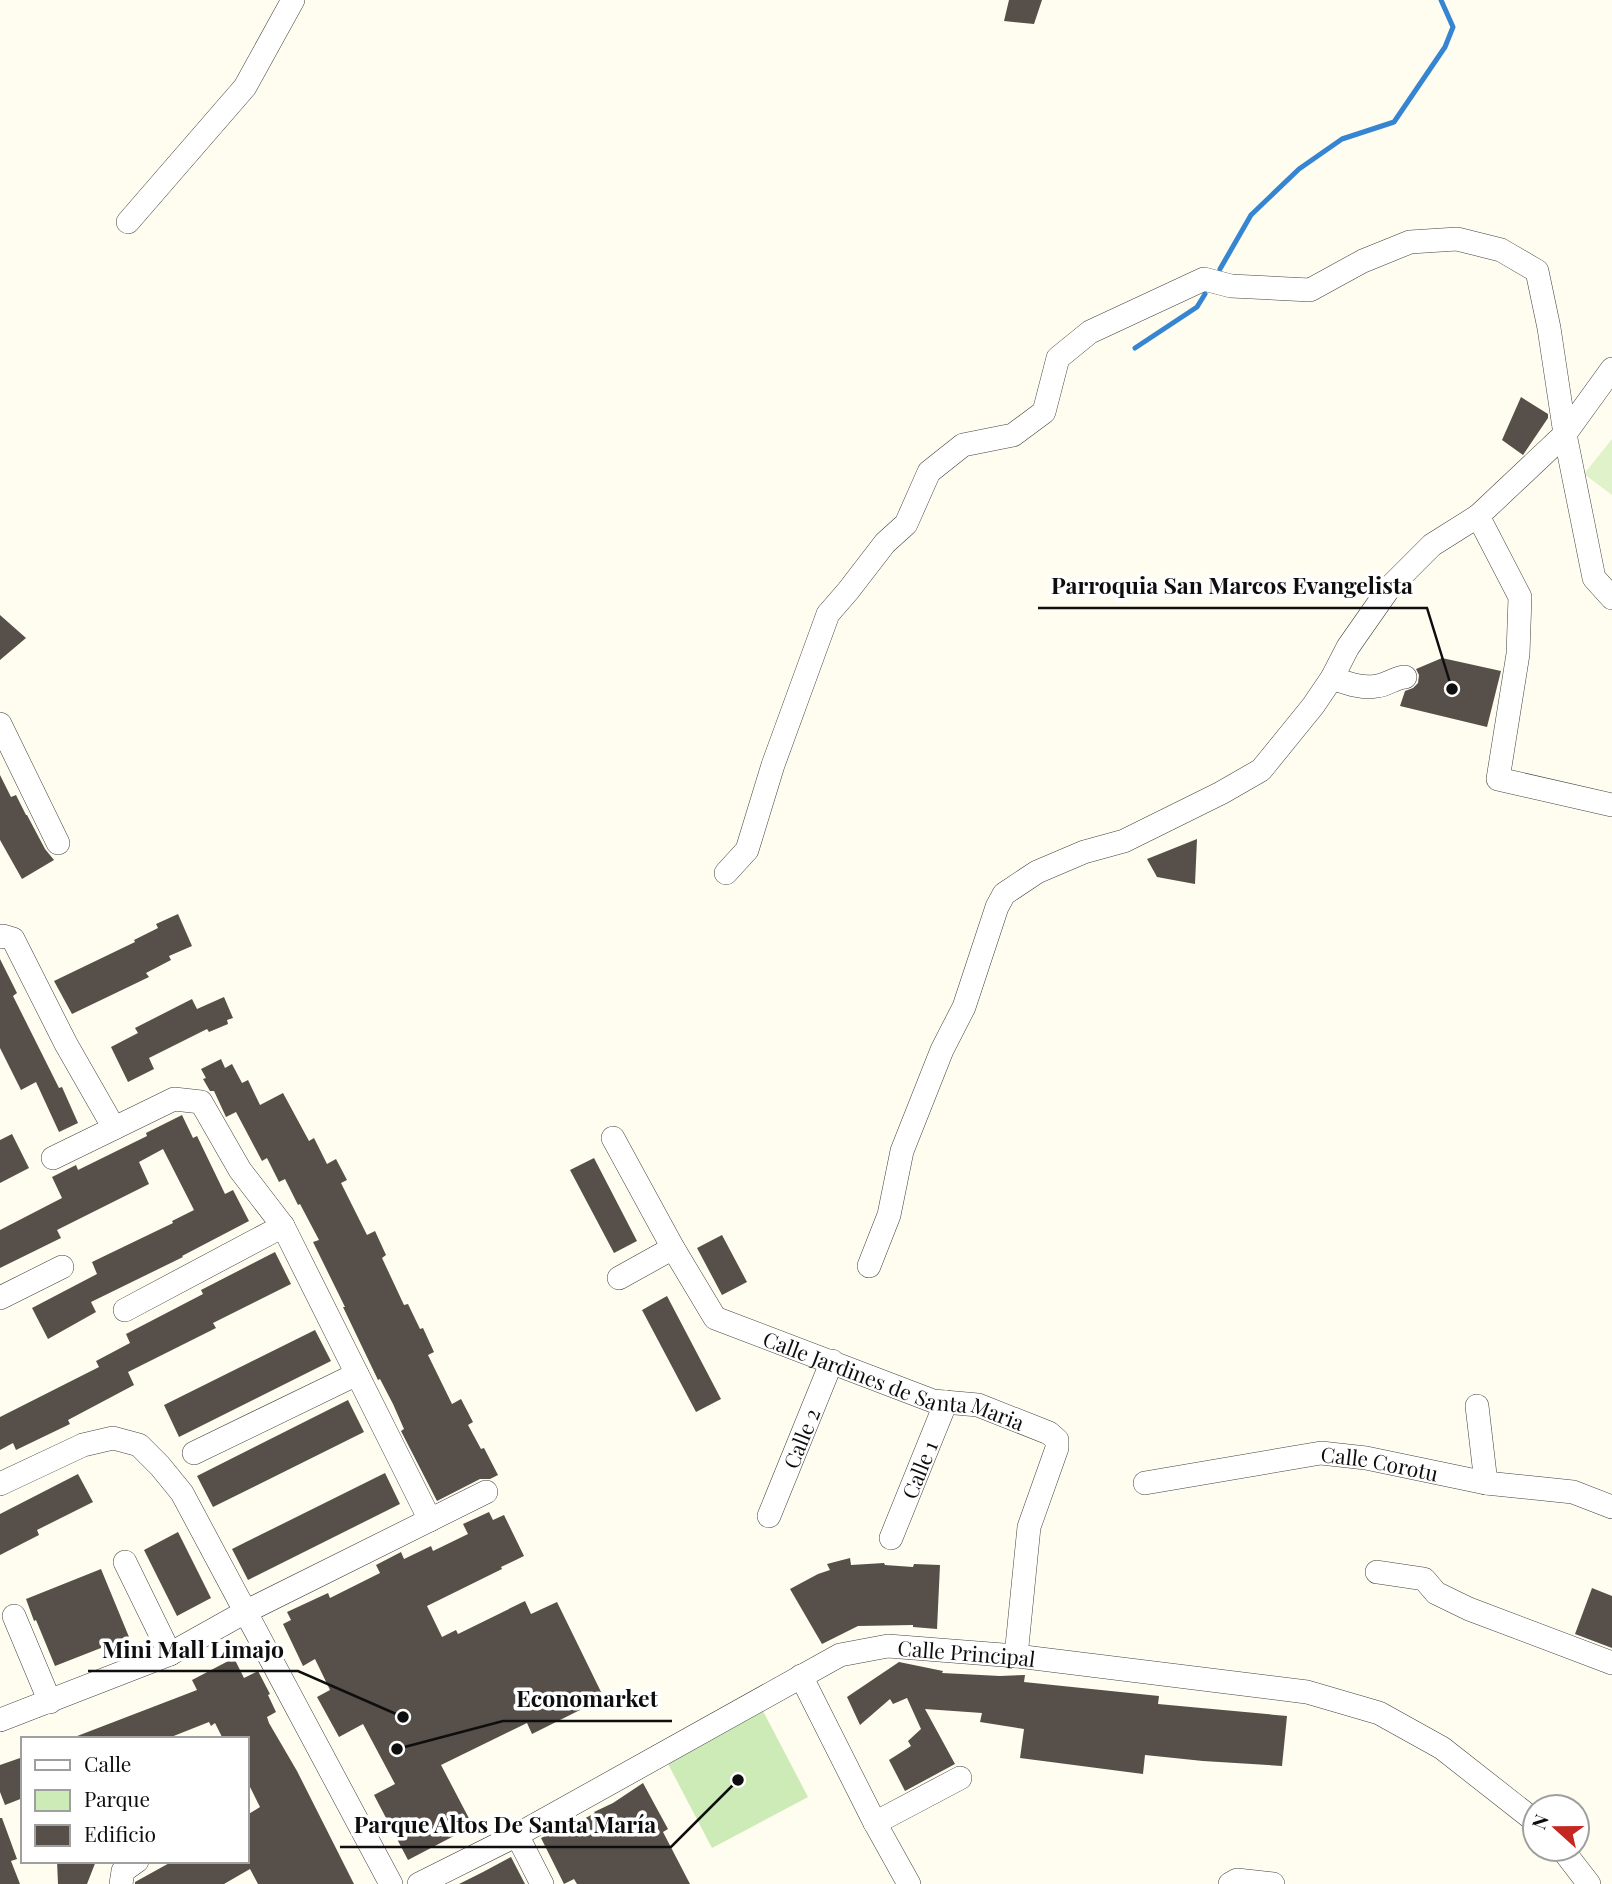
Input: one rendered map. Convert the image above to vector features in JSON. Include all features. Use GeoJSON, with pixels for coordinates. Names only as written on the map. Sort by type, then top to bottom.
{"type":"FeatureCollection","features":[{"type":"Feature","properties":{"kind":"street"},"geometry":{"type":"LineString","coordinates":[[128,222],[245,87],[293,0]]}},
{"type":"Feature","properties":{"kind":"street"},"geometry":{"type":"LineString","coordinates":[[726,873],[747,850],[773,765],[828,614],[884,543],[906,524],[929,472],[963,445],[1013,435],[1044,412],[1058,358],[1090,332],[1204,279],[1231,286],[1310,290],[1363,261],[1410,242],[1457,239],[1501,250],[1537,271],[1549,328],[1565,434],[1594,578],[1612,598]]}},
{"type":"Feature","properties":{"kind":"street"},"geometry":{"type":"LineString","coordinates":[[869,1266],[889,1215],[902,1151],[942,1050],[964,1007],[993,918],[1004,894],[1037,872],[1084,852],[1124,841],[1222,793],[1261,770],[1313,706],[1390,587],[1432,545],[1478,516],[1565,434],[1612,369]]}},
{"type":"Feature","properties":{"kind":"street"},"geometry":{"type":"LineString","coordinates":[[1478,516],[1520,597],[1518,654],[1498,779],[1612,805]]}},
{"type":"Feature","properties":{"kind":"street"},"geometry":{"type":"LineString","coordinates":[[1332,678],[1357,687],[1379,686],[1395,678],[1405,677]]}},
{"type":"Feature","properties":{"kind":"street"},"geometry":{"type":"LineString","coordinates":[[0,724],[58,843]]}},
{"type":"Feature","properties":{"kind":"street"},"geometry":{"type":"LineString","coordinates":[[0,937],[13,939],[66,1044],[114,1128]]}},
{"type":"Feature","properties":{"kind":"street"},"geometry":{"type":"LineString","coordinates":[[53,1158],[174,1099],[201,1102],[240,1170],[283,1226],[430,1520]]}},
{"type":"Feature","properties":{"kind":"street","name":"Calle Jardines de Santa Maria"},"geometry":{"type":"LineString","coordinates":[[614,1138],[673,1248],[715,1318],[933,1401],[978,1405],[1049,1433],[1057,1440],[1057,1448],[1030,1527],[1016,1656]]}},
{"type":"Feature","properties":{"kind":"street"},"geometry":{"type":"LineString","coordinates":[[125,1310],[283,1226]]}},
{"type":"Feature","properties":{"kind":"street"},"geometry":{"type":"LineString","coordinates":[[619,1278],[673,1248]]}},
{"type":"Feature","properties":{"kind":"street"},"geometry":{"type":"LineString","coordinates":[[0,1298],[62,1267]]}},
{"type":"Feature","properties":{"kind":"street","name":"Calle 2"},"geometry":{"type":"LineString","coordinates":[[769,1516],[832,1361]]}},
{"type":"Feature","properties":{"kind":"street"},"geometry":{"type":"LineString","coordinates":[[194,1453],[357,1374]]}},
{"type":"Feature","properties":{"kind":"street","name":"Calle 1"},"geometry":{"type":"LineString","coordinates":[[891,1538],[946,1402]]}},
{"type":"Feature","properties":{"kind":"street"},"geometry":{"type":"LineString","coordinates":[[1477,1406],[1486,1483]]}},
{"type":"Feature","properties":{"kind":"street"},"geometry":{"type":"LineString","coordinates":[[0,1484],[83,1445],[113,1438],[139,1445],[160,1466],[182,1493],[391,1884]]}},
{"type":"Feature","properties":{"kind":"street","name":"Calle Corotu"},"geometry":{"type":"LineString","coordinates":[[1144,1483],[1321,1453],[1366,1458],[1486,1483],[1573,1492],[1612,1507]]}},
{"type":"Feature","properties":{"kind":"street"},"geometry":{"type":"LineString","coordinates":[[0,1720],[170,1654],[245,1612],[486,1492]]}},
{"type":"Feature","properties":{"kind":"street"},"geometry":{"type":"LineString","coordinates":[[125,1562],[170,1654]]}},
{"type":"Feature","properties":{"kind":"street"},"geometry":{"type":"LineString","coordinates":[[1377,1572],[1424,1579],[1436,1593],[1469,1609],[1612,1664]]}},
{"type":"Feature","properties":{"kind":"street"},"geometry":{"type":"LineString","coordinates":[[13,1616],[50,1702]]}},
{"type":"Feature","properties":{"kind":"street","name":"Calle Principal"},"geometry":{"type":"LineString","coordinates":[[419,1884],[517,1835],[840,1655],[888,1646],[1016,1656],[1307,1692],[1379,1713],[1442,1748],[1521,1810]]}},
{"type":"Feature","properties":{"kind":"street"},"geometry":{"type":"LineString","coordinates":[[801,1676],[909,1884]]}},
{"type":"Feature","properties":{"kind":"street"},"geometry":{"type":"LineString","coordinates":[[875,1823],[960,1778]]}},
{"type":"Feature","properties":{"kind":"street"},"geometry":{"type":"LineString","coordinates":[[517,1835],[541,1884]]}},
{"type":"Feature","properties":{"kind":"street"},"geometry":{"type":"LineString","coordinates":[[121,1884],[123,1871],[134,1863]]}},
{"type":"Feature","properties":{"kind":"street"},"geometry":{"type":"LineString","coordinates":[[1573,1863],[1590,1884]]}},
{"type":"Feature","properties":{"kind":"street"},"geometry":{"type":"LineString","coordinates":[[1230,1884],[1237,1880],[1273,1884]]}},
{"type":"Feature","properties":{"kind":"green space"},"geometry":{"type":"Polygon","coordinates":[[[1612,439],[1612,495],[1584,474],[1612,439]]]}},
{"type":"Feature","properties":{"kind":"green space"},"geometry":{"type":"Polygon","coordinates":[[[763,1711],[808,1797],[712,1848],[667,1762],[763,1711]]]}},
{"type":"Feature","properties":{"kind":"building"},"geometry":{"type":"Polygon","coordinates":[[[1009,0],[1042,0],[1034,24],[1004,21],[1009,0]]]}},
{"type":"Feature","properties":{"kind":"building"},"geometry":{"type":"Polygon","coordinates":[[[1521,397],[1548,414],[1523,455],[1502,440],[1521,397]]]}},
{"type":"Feature","properties":{"kind":"building"},"geometry":{"type":"Polygon","coordinates":[[[0,615],[26,638],[0,660],[0,615]]]}},
{"type":"Feature","properties":{"kind":"building"},"geometry":{"type":"Polygon","coordinates":[[[1442,658],[1501,671],[1487,727],[1400,706],[1405,691],[1418,683],[1419,675],[1416,669],[1442,658]]]}},
{"type":"Feature","properties":{"kind":"building"},"geometry":{"type":"Polygon","coordinates":[[[0,775],[11,797],[16,795],[45,849],[54,860],[22,879],[0,840],[0,775]]]}},
{"type":"Feature","properties":{"kind":"building"},"geometry":{"type":"Polygon","coordinates":[[[1197,839],[1195,884],[1157,877],[1147,859],[1197,839]]]}},
{"type":"Feature","properties":{"kind":"building"},"geometry":{"type":"Polygon","coordinates":[[[178,914],[192,946],[169,956],[171,960],[146,973],[149,977],[72,1014],[54,981],[135,942],[134,940],[158,928],[156,924],[178,914]]]}},
{"type":"Feature","properties":{"kind":"building"},"geometry":{"type":"Polygon","coordinates":[[[0,959],[17,993],[13,996],[59,1088],[62,1087],[78,1123],[59,1132],[36,1082],[21,1090],[0,1048],[0,959]]]}},
{"type":"Feature","properties":{"kind":"building"},"geometry":{"type":"Polygon","coordinates":[[[224,997],[233,1018],[227,1020],[228,1024],[209,1032],[207,1029],[149,1058],[154,1069],[128,1082],[111,1047],[138,1033],[135,1028],[192,999],[197,1009],[224,997]]]}},
{"type":"Feature","properties":{"kind":"building"},"geometry":{"type":"Polygon","coordinates":[[[221,1059],[225,1068],[232,1064],[242,1083],[248,1080],[260,1105],[283,1093],[309,1141],[314,1138],[327,1164],[336,1159],[347,1180],[341,1183],[367,1235],[375,1231],[386,1255],[382,1258],[404,1305],[408,1304],[420,1329],[423,1328],[434,1352],[428,1355],[452,1404],[461,1399],[473,1422],[468,1425],[498,1475],[490,1479],[480,1479],[437,1501],[401,1431],[404,1429],[393,1404],[380,1379],[378,1380],[313,1242],[319,1240],[300,1204],[298,1205],[285,1179],[279,1182],[267,1158],[262,1161],[236,1112],[226,1117],[214,1091],[210,1091],[203,1079],[206,1078],[201,1069],[221,1059]]]}},
{"type":"Feature","properties":{"kind":"building"},"geometry":{"type":"Polygon","coordinates":[[[182,1115],[193,1138],[197,1136],[225,1194],[233,1190],[249,1221],[91,1302],[96,1312],[48,1339],[32,1308],[97,1274],[92,1262],[194,1210],[163,1149],[139,1162],[149,1184],[57,1230],[61,1238],[0,1268],[0,1230],[62,1198],[52,1177],[76,1165],[78,1170],[147,1136],[146,1133],[182,1115]]]}},
{"type":"Feature","properties":{"kind":"building"},"geometry":{"type":"Polygon","coordinates":[[[12,1134],[29,1168],[0,1183],[0,1140],[12,1134]]]}},
{"type":"Feature","properties":{"kind":"building"},"geometry":{"type":"Polygon","coordinates":[[[594,1158],[637,1241],[614,1253],[570,1170],[594,1158]]]}},
{"type":"Feature","properties":{"kind":"building"},"geometry":{"type":"Polygon","coordinates":[[[722,1235],[747,1282],[722,1295],[697,1248],[722,1235]]]}},
{"type":"Feature","properties":{"kind":"building"},"geometry":{"type":"Polygon","coordinates":[[[275,1252],[291,1284],[213,1323],[216,1328],[128,1372],[134,1385],[68,1420],[70,1424],[16,1450],[13,1443],[0,1450],[0,1417],[99,1367],[96,1361],[130,1343],[126,1334],[203,1294],[201,1290],[275,1252]]]}},
{"type":"Feature","properties":{"kind":"building"},"geometry":{"type":"Polygon","coordinates":[[[667,1296],[721,1399],[696,1412],[642,1310],[667,1296]]]}},
{"type":"Feature","properties":{"kind":"building"},"geometry":{"type":"Polygon","coordinates":[[[315,1330],[331,1361],[179,1437],[164,1405],[315,1330]]]}},
{"type":"Feature","properties":{"kind":"building"},"geometry":{"type":"Polygon","coordinates":[[[348,1400],[364,1432],[213,1507],[197,1476],[348,1400]]]}},
{"type":"Feature","properties":{"kind":"building"},"geometry":{"type":"Polygon","coordinates":[[[385,1473],[400,1504],[248,1580],[232,1549],[385,1473]]]}},
{"type":"Feature","properties":{"kind":"building"},"geometry":{"type":"Polygon","coordinates":[[[78,1474],[93,1502],[37,1530],[39,1535],[0,1555],[0,1514],[78,1474]]]}},
{"type":"Feature","properties":{"kind":"building"},"geometry":{"type":"Polygon","coordinates":[[[489,1512],[493,1520],[504,1515],[524,1556],[427,1606],[442,1637],[456,1630],[458,1634],[525,1601],[531,1614],[557,1602],[604,1698],[532,1734],[527,1723],[441,1765],[473,1826],[408,1860],[374,1795],[395,1784],[363,1724],[339,1737],[317,1697],[330,1690],[315,1659],[303,1666],[283,1624],[291,1620],[287,1612],[328,1593],[330,1598],[380,1573],[376,1565],[401,1552],[404,1559],[431,1546],[433,1551],[468,1534],[463,1524],[489,1512]]]}},
{"type":"Feature","properties":{"kind":"building"},"geometry":{"type":"Polygon","coordinates":[[[178,1532],[211,1598],[177,1616],[144,1550],[178,1532]]]}},
{"type":"Feature","properties":{"kind":"building"},"geometry":{"type":"Polygon","coordinates":[[[850,1558],[851,1565],[940,1565],[937,1629],[913,1625],[858,1626],[822,1644],[790,1589],[830,1570],[827,1564],[850,1558]]]}},
{"type":"Feature","properties":{"kind":"building"},"geometry":{"type":"Polygon","coordinates":[[[101,1569],[129,1637],[55,1666],[26,1599],[101,1569]]]}},
{"type":"Feature","properties":{"kind":"building"},"geometry":{"type":"Polygon","coordinates":[[[1592,1588],[1612,1596],[1612,1648],[1575,1634],[1592,1588]]]}},
{"type":"Feature","properties":{"kind":"building"},"geometry":{"type":"Polygon","coordinates":[[[234,1658],[244,1678],[258,1671],[276,1712],[267,1717],[269,1723],[297,1771],[354,1884],[258,1884],[250,1869],[224,1884],[135,1884],[169,1863],[248,1863],[248,1814],[260,1807],[248,1783],[248,1737],[222,1737],[215,1723],[211,1726],[209,1722],[171,1737],[75,1737],[197,1690],[192,1680],[234,1658]]]}},
{"type":"Feature","properties":{"kind":"building"},"geometry":{"type":"Polygon","coordinates":[[[899,1662],[943,1671],[942,1673],[1025,1675],[1024,1682],[1159,1696],[1158,1704],[1287,1716],[1282,1766],[1145,1755],[1143,1774],[1020,1758],[1024,1729],[980,1722],[982,1713],[925,1709],[955,1764],[905,1791],[889,1760],[911,1746],[908,1741],[921,1729],[907,1698],[893,1704],[890,1699],[860,1725],[847,1697],[899,1662]]]}},
{"type":"Feature","properties":{"kind":"building"},"geometry":{"type":"Polygon","coordinates":[[[21,1758],[21,1799],[5,1805],[0,1792],[0,1765],[21,1758]]]}},
{"type":"Feature","properties":{"kind":"building"},"geometry":{"type":"Polygon","coordinates":[[[643,1783],[668,1829],[663,1832],[690,1884],[577,1884],[574,1879],[564,1884],[541,1838],[556,1831],[557,1833],[595,1813],[643,1783]]]}},
{"type":"Feature","properties":{"kind":"building"},"geometry":{"type":"Polygon","coordinates":[[[0,1818],[17,1859],[11,1861],[20,1884],[0,1884],[0,1818]]]}},
{"type":"Feature","properties":{"kind":"building"},"geometry":{"type":"Polygon","coordinates":[[[511,1857],[525,1884],[459,1884],[483,1872],[511,1857]]]}},
{"type":"Feature","properties":{"kind":"building"},"geometry":{"type":"Polygon","coordinates":[[[57,1863],[95,1863],[87,1884],[58,1884],[57,1863]]]}},
{"type":"Feature","properties":{"kind":"waterway"},"geometry":{"type":"LineString","coordinates":[[1220,269],[1251,215],[1299,169],[1342,139],[1394,122],[1445,47],[1453,27],[1441,0]]}},
{"type":"Feature","properties":{"kind":"waterway"},"geometry":{"type":"LineString","coordinates":[[1135,348],[1197,307],[1205,294]]}},
{"type":"Feature","properties":{"kind":"place","name":"Parroquia San Marcos Evangelista"},"geometry":{"type":"Point","coordinates":[1452,689]}},
{"type":"Feature","properties":{"kind":"place","name":"Mini Mall Limajo"},"geometry":{"type":"Point","coordinates":[403,1717]}},
{"type":"Feature","properties":{"kind":"place","name":"Economarket"},"geometry":{"type":"Point","coordinates":[397,1749]}},
{"type":"Feature","properties":{"kind":"place","name":"Parque Altos De Santa María"},"geometry":{"type":"Point","coordinates":[738,1780]}}]}
